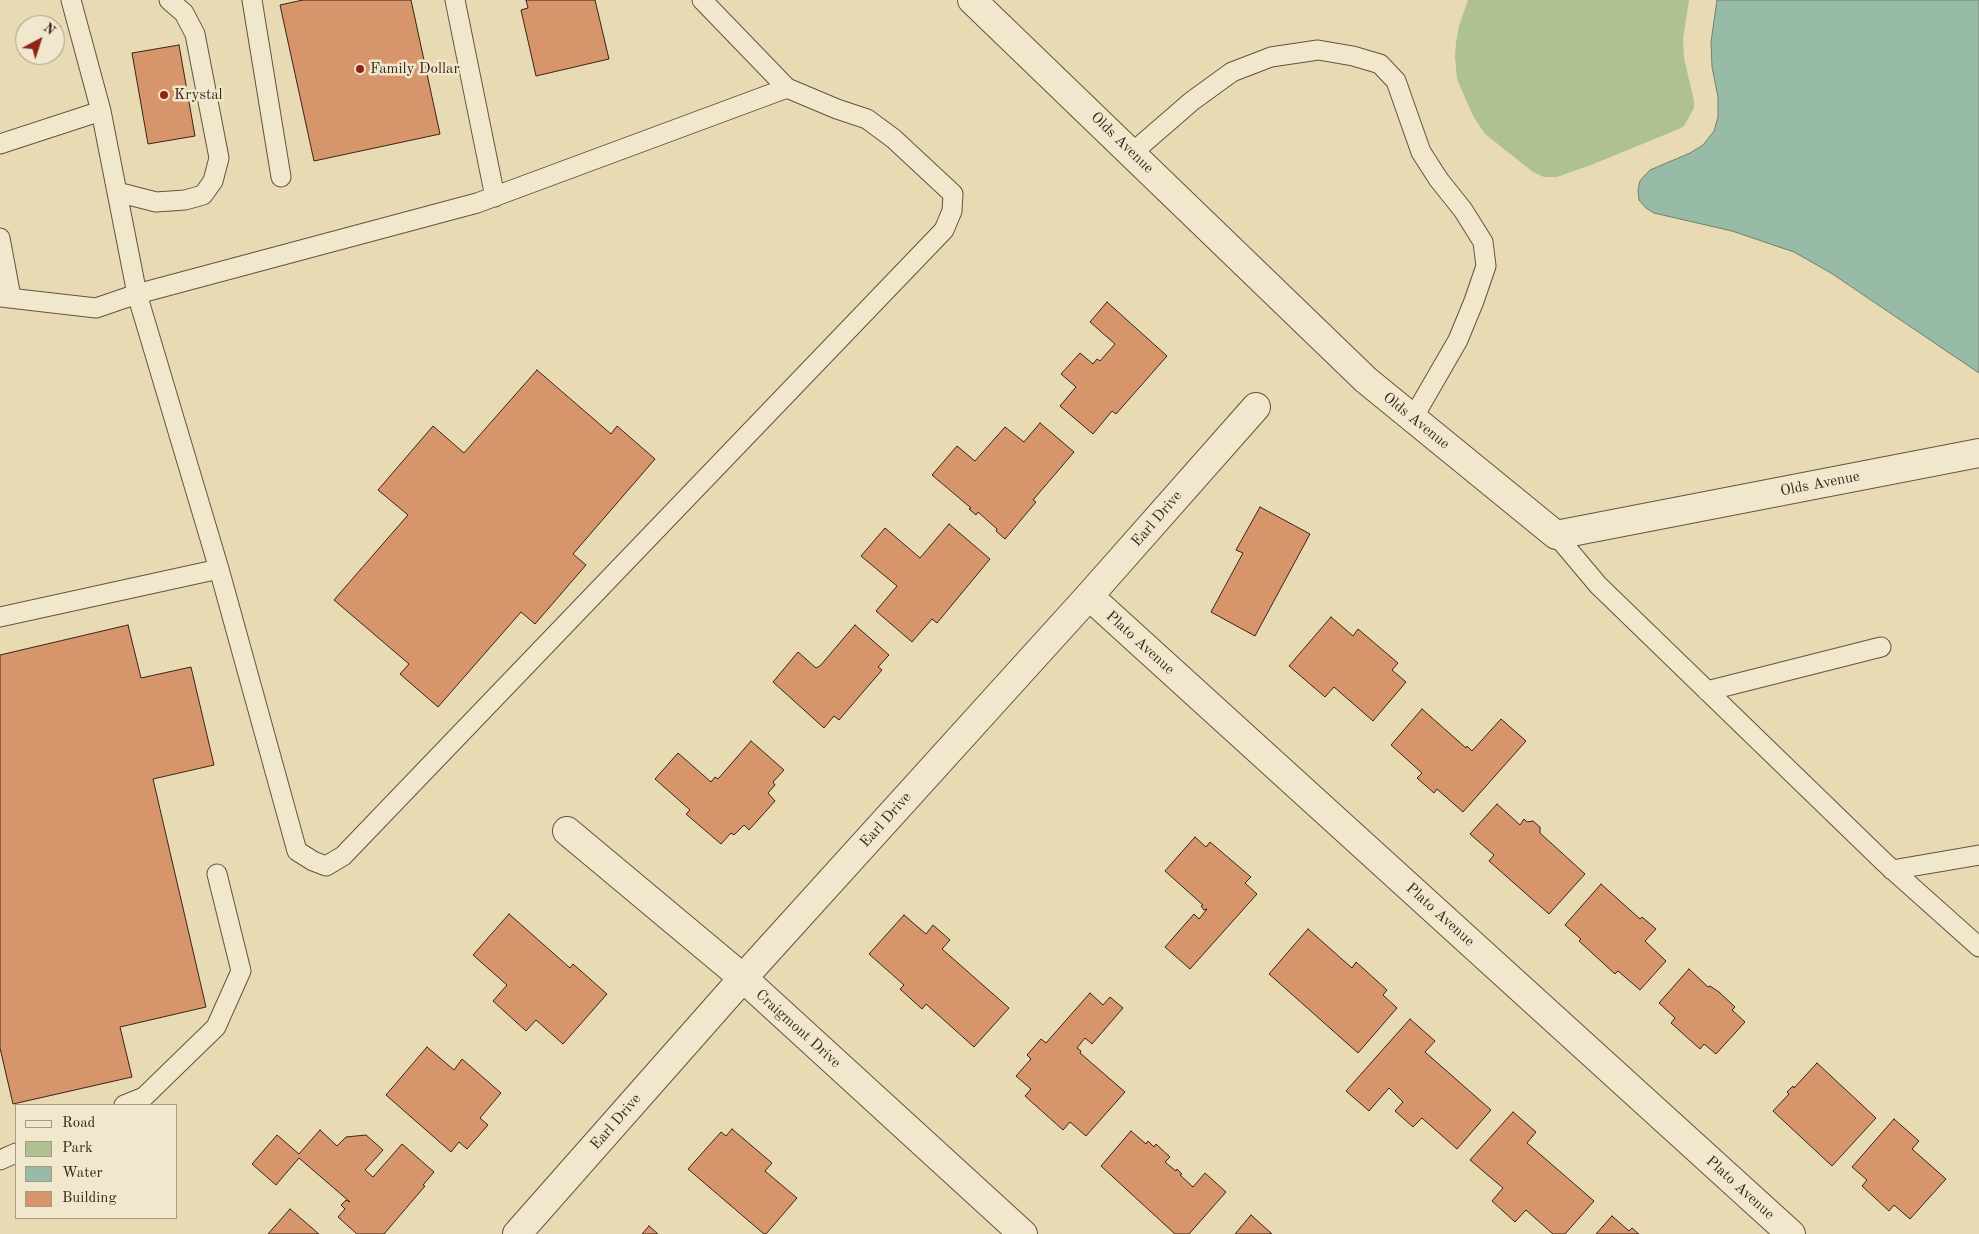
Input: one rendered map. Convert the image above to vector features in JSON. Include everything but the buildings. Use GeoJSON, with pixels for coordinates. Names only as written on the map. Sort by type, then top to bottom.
{"type":"FeatureCollection","features":[{"type":"Feature","properties":{"kind":"street","name":"Olds Avenue"},"geometry":{"type":"LineString","coordinates":[[972,0],[1366,380],[1556,535],[1979,453]]}},
{"type":"Feature","properties":{"kind":"street","name":"Earl Drive"},"geometry":{"type":"LineString","coordinates":[[516,1234],[743,978],[1089,596],[1256,407]]}},
{"type":"Feature","properties":{"kind":"street","name":"Plato Avenue"},"geometry":{"type":"LineString","coordinates":[[1089,596],[1791,1234]]}},
{"type":"Feature","properties":{"kind":"street","name":"Craigmont Drive"},"geometry":{"type":"LineString","coordinates":[[568,831],[743,978],[1023,1234]]}},
{"type":"Feature","properties":{"kind":"lane"},"geometry":{"type":"LineString","coordinates":[[71,0],[101,112],[137,294],[219,569],[297,851],[313,861],[326,866],[344,856],[944,230],[952,211],[953,194],[894,139],[868,119],[837,109],[786,88],[702,0]]}},
{"type":"Feature","properties":{"kind":"lane"},"geometry":{"type":"LineString","coordinates":[[117,192],[156,202],[185,200],[203,195],[213,181],[219,158],[195,34],[184,12],[169,0]]}},
{"type":"Feature","properties":{"kind":"lane"},"geometry":{"type":"LineString","coordinates":[[252,0],[281,177]]}},
{"type":"Feature","properties":{"kind":"lane"},"geometry":{"type":"LineString","coordinates":[[455,0],[495,197]]}},
{"type":"Feature","properties":{"kind":"lane"},"geometry":{"type":"LineString","coordinates":[[1132,153],[1192,101],[1232,72],[1271,57],[1318,50],[1353,56],[1380,64],[1396,81],[1421,152],[1438,180],[1463,210],[1483,242],[1486,266],[1458,340],[1413,418]]}},
{"type":"Feature","properties":{"kind":"lane"},"geometry":{"type":"LineString","coordinates":[[0,238],[6,297],[96,308],[137,294],[477,203],[786,88]]}},
{"type":"Feature","properties":{"kind":"lane"},"geometry":{"type":"LineString","coordinates":[[0,144],[101,112]]}},
{"type":"Feature","properties":{"kind":"lane"},"geometry":{"type":"LineString","coordinates":[[1556,535],[1598,586],[1892,870],[1979,948]]}},
{"type":"Feature","properties":{"kind":"lane"},"geometry":{"type":"LineString","coordinates":[[0,617],[219,569]]}},
{"type":"Feature","properties":{"kind":"lane"},"geometry":{"type":"LineString","coordinates":[[1707,691],[1880,647]]}},
{"type":"Feature","properties":{"kind":"lane"},"geometry":{"type":"LineString","coordinates":[[1892,870],[1979,855]]}},
{"type":"Feature","properties":{"kind":"lane"},"geometry":{"type":"LineString","coordinates":[[126,1104],[144,1097],[216,1027],[241,971],[217,874]]}},
{"type":"Feature","properties":{"kind":"lane"},"geometry":{"type":"LineString","coordinates":[[0,1160],[15,1152]]}},
{"type":"Feature","properties":{"kind":"green space"},"geometry":{"type":"Polygon","coordinates":[[[1468,0],[1689,0],[1683,39],[1684,58],[1694,108],[1684,126],[1679,129],[1591,165],[1557,177],[1544,177],[1533,172],[1485,134],[1473,116],[1457,79],[1456,43],[1459,26],[1468,0]]]}},
{"type":"Feature","properties":{"kind":"water"},"geometry":{"type":"Polygon","coordinates":[[[1717,0],[1979,0],[1979,373],[1831,273],[1794,252],[1732,231],[1654,213],[1639,200],[1638,190],[1640,181],[1650,170],[1690,153],[1703,145],[1714,131],[1718,117],[1718,97],[1712,67],[1711,42],[1717,0]]]}},
{"type":"Feature","properties":{"kind":"place","name":"Family Dollar"},"geometry":{"type":"Point","coordinates":[360,69]}},
{"type":"Feature","properties":{"kind":"place","name":"Krystal"},"geometry":{"type":"Point","coordinates":[164,95]}}]}
